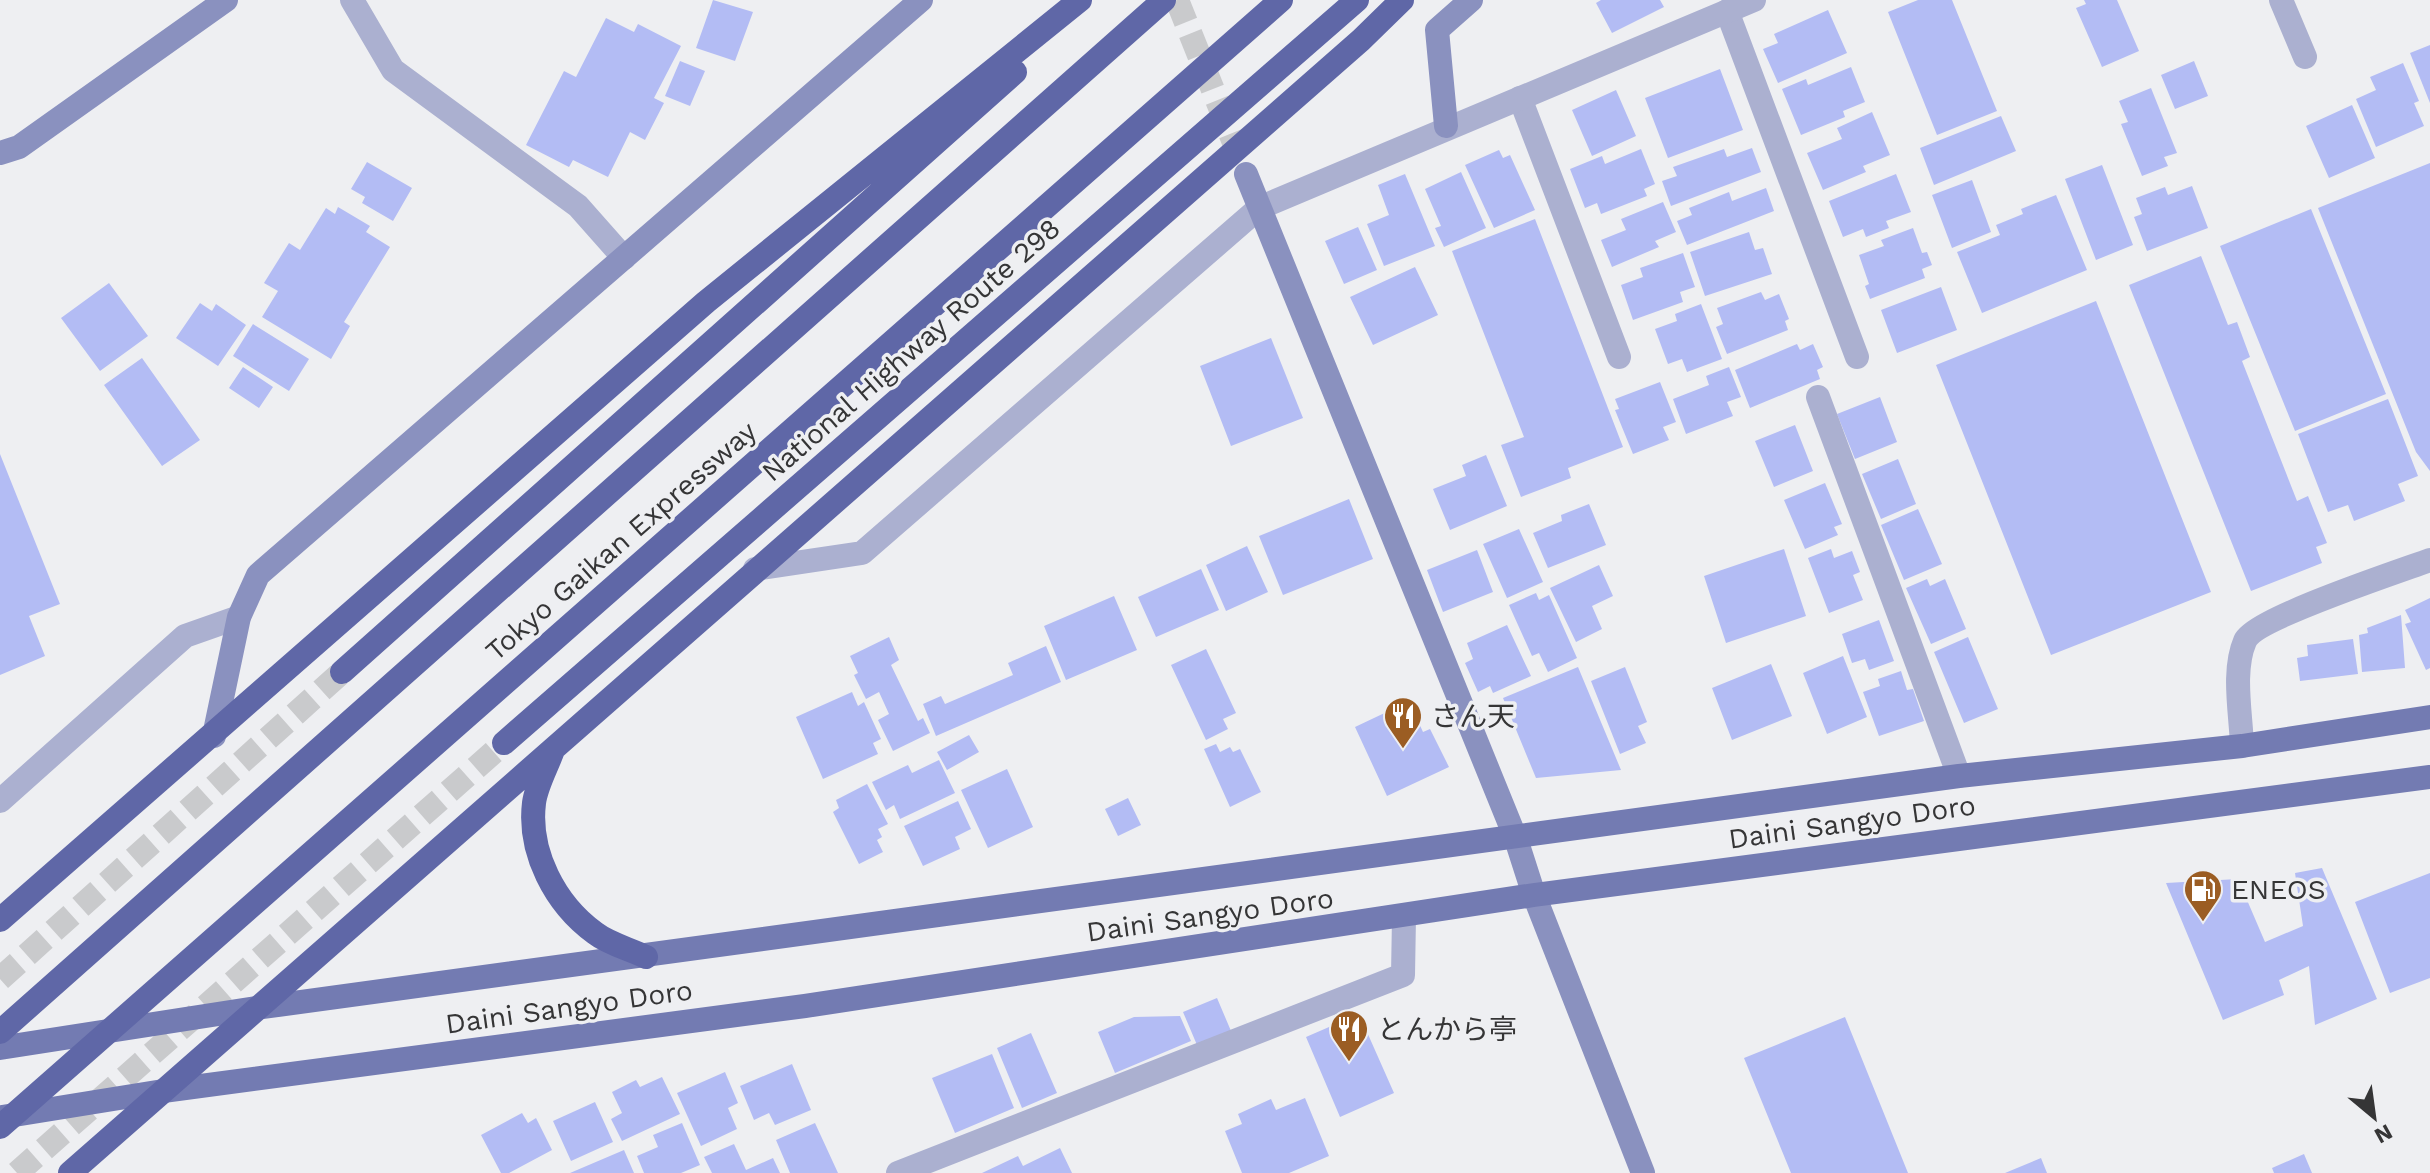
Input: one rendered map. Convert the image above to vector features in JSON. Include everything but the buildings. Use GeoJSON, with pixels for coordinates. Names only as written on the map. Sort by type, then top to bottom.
{"type":"FeatureCollection","features":[{"type":"Feature","properties":{"kind":"highway"},"geometry":{"type":"LineString","coordinates":[[0,920],[214,736],[706,302],[1080,0]]}},
{"type":"Feature","properties":{"kind":"highway"},"geometry":{"type":"LineString","coordinates":[[342,672],[1097,0]]}},
{"type":"Feature","properties":{"kind":"highway","name":"Tokyo Gaikan Expressway"},"geometry":{"type":"LineString","coordinates":[[0,1032],[1164,0]]}},
{"type":"Feature","properties":{"kind":"highway","name":"Tokyo Gaikan Expressway"},"geometry":{"type":"LineString","coordinates":[[0,1127],[1281,0]]}},
{"type":"Feature","properties":{"kind":"highway","name":"National Highway Route 298"},"geometry":{"type":"LineString","coordinates":[[504,743],[1357,0]]}},
{"type":"Feature","properties":{"kind":"highway"},"geometry":{"type":"LineString","coordinates":[[70,1173],[1361,40],[1402,0]]}},
{"type":"Feature","properties":{"kind":"highway"},"geometry":{"type":"LineString","coordinates":[[554,748],[534,801],[534,846],[548,878],[571,909],[596,934],[646,957]]}},
{"type":"Feature","properties":{"kind":"main road","name":"Daini Sangyo Doro"},"geometry":{"type":"LineString","coordinates":[[0,1048],[256,1008],[1516,839],[1959,776],[2242,746],[2430,717]]}},
{"type":"Feature","properties":{"kind":"main road","name":"Daini Sangyo Doro"},"geometry":{"type":"LineString","coordinates":[[0,1118],[163,1091],[805,1006],[1534,895],[2430,777]]}},
{"type":"Feature","properties":{"kind":"street"},"geometry":{"type":"LineString","coordinates":[[0,153],[19,147],[226,0]]}},
{"type":"Feature","properties":{"kind":"street"},"geometry":{"type":"LineString","coordinates":[[352,0],[393,70],[578,206],[624,258]]}},
{"type":"Feature","properties":{"kind":"street"},"geometry":{"type":"LineString","coordinates":[[214,736],[239,617],[258,575],[921,0]]}},
{"type":"Feature","properties":{"kind":"street"},"geometry":{"type":"LineString","coordinates":[[1446,126],[1437,30],[1471,0]]}},
{"type":"Feature","properties":{"kind":"street"},"geometry":{"type":"LineString","coordinates":[[755,569],[862,553],[1259,208],[1446,126],[1754,0]]}},
{"type":"Feature","properties":{"kind":"street"},"geometry":{"type":"LineString","coordinates":[[2281,0],[2305,57]]}},
{"type":"Feature","properties":{"kind":"street"},"geometry":{"type":"LineString","coordinates":[[1727,11],[1857,357]]}},
{"type":"Feature","properties":{"kind":"street"},"geometry":{"type":"LineString","coordinates":[[1520,98],[1619,357]]}},
{"type":"Feature","properties":{"kind":"street"},"geometry":{"type":"LineString","coordinates":[[1246,174],[1516,839],[1534,895],[1643,1173]]}},
{"type":"Feature","properties":{"kind":"street"},"geometry":{"type":"LineString","coordinates":[[1818,397],[1959,776]]}},
{"type":"Feature","properties":{"kind":"street"},"geometry":{"type":"LineString","coordinates":[[2242,746],[2239,659],[2246,637],[2270,621],[2430,560]]}},
{"type":"Feature","properties":{"kind":"street"},"geometry":{"type":"LineString","coordinates":[[0,801],[185,636],[239,617]]}},
{"type":"Feature","properties":{"kind":"street"},"geometry":{"type":"LineString","coordinates":[[898,1173],[1403,975],[1404,917]]}},
{"type":"Feature","properties":{"kind":"tunnel"},"geometry":{"type":"LineString","coordinates":[[1177,0],[1243,165]]}},
{"type":"Feature","properties":{"kind":"tunnel"},"geometry":{"type":"LineString","coordinates":[[0,979],[342,672]]}},
{"type":"Feature","properties":{"kind":"tunnel"},"geometry":{"type":"LineString","coordinates":[[17,1173],[504,743]]}},
{"type":"Feature","properties":{"kind":"place","name":"さん天"},"geometry":{"type":"Point","coordinates":[1403,750]}},
{"type":"Feature","properties":{"kind":"place","name":"ENEOS"},"geometry":{"type":"Point","coordinates":[2203,923]}},
{"type":"Feature","properties":{"kind":"place","name":"とんから亭"},"geometry":{"type":"Point","coordinates":[1349,1063]}}]}
